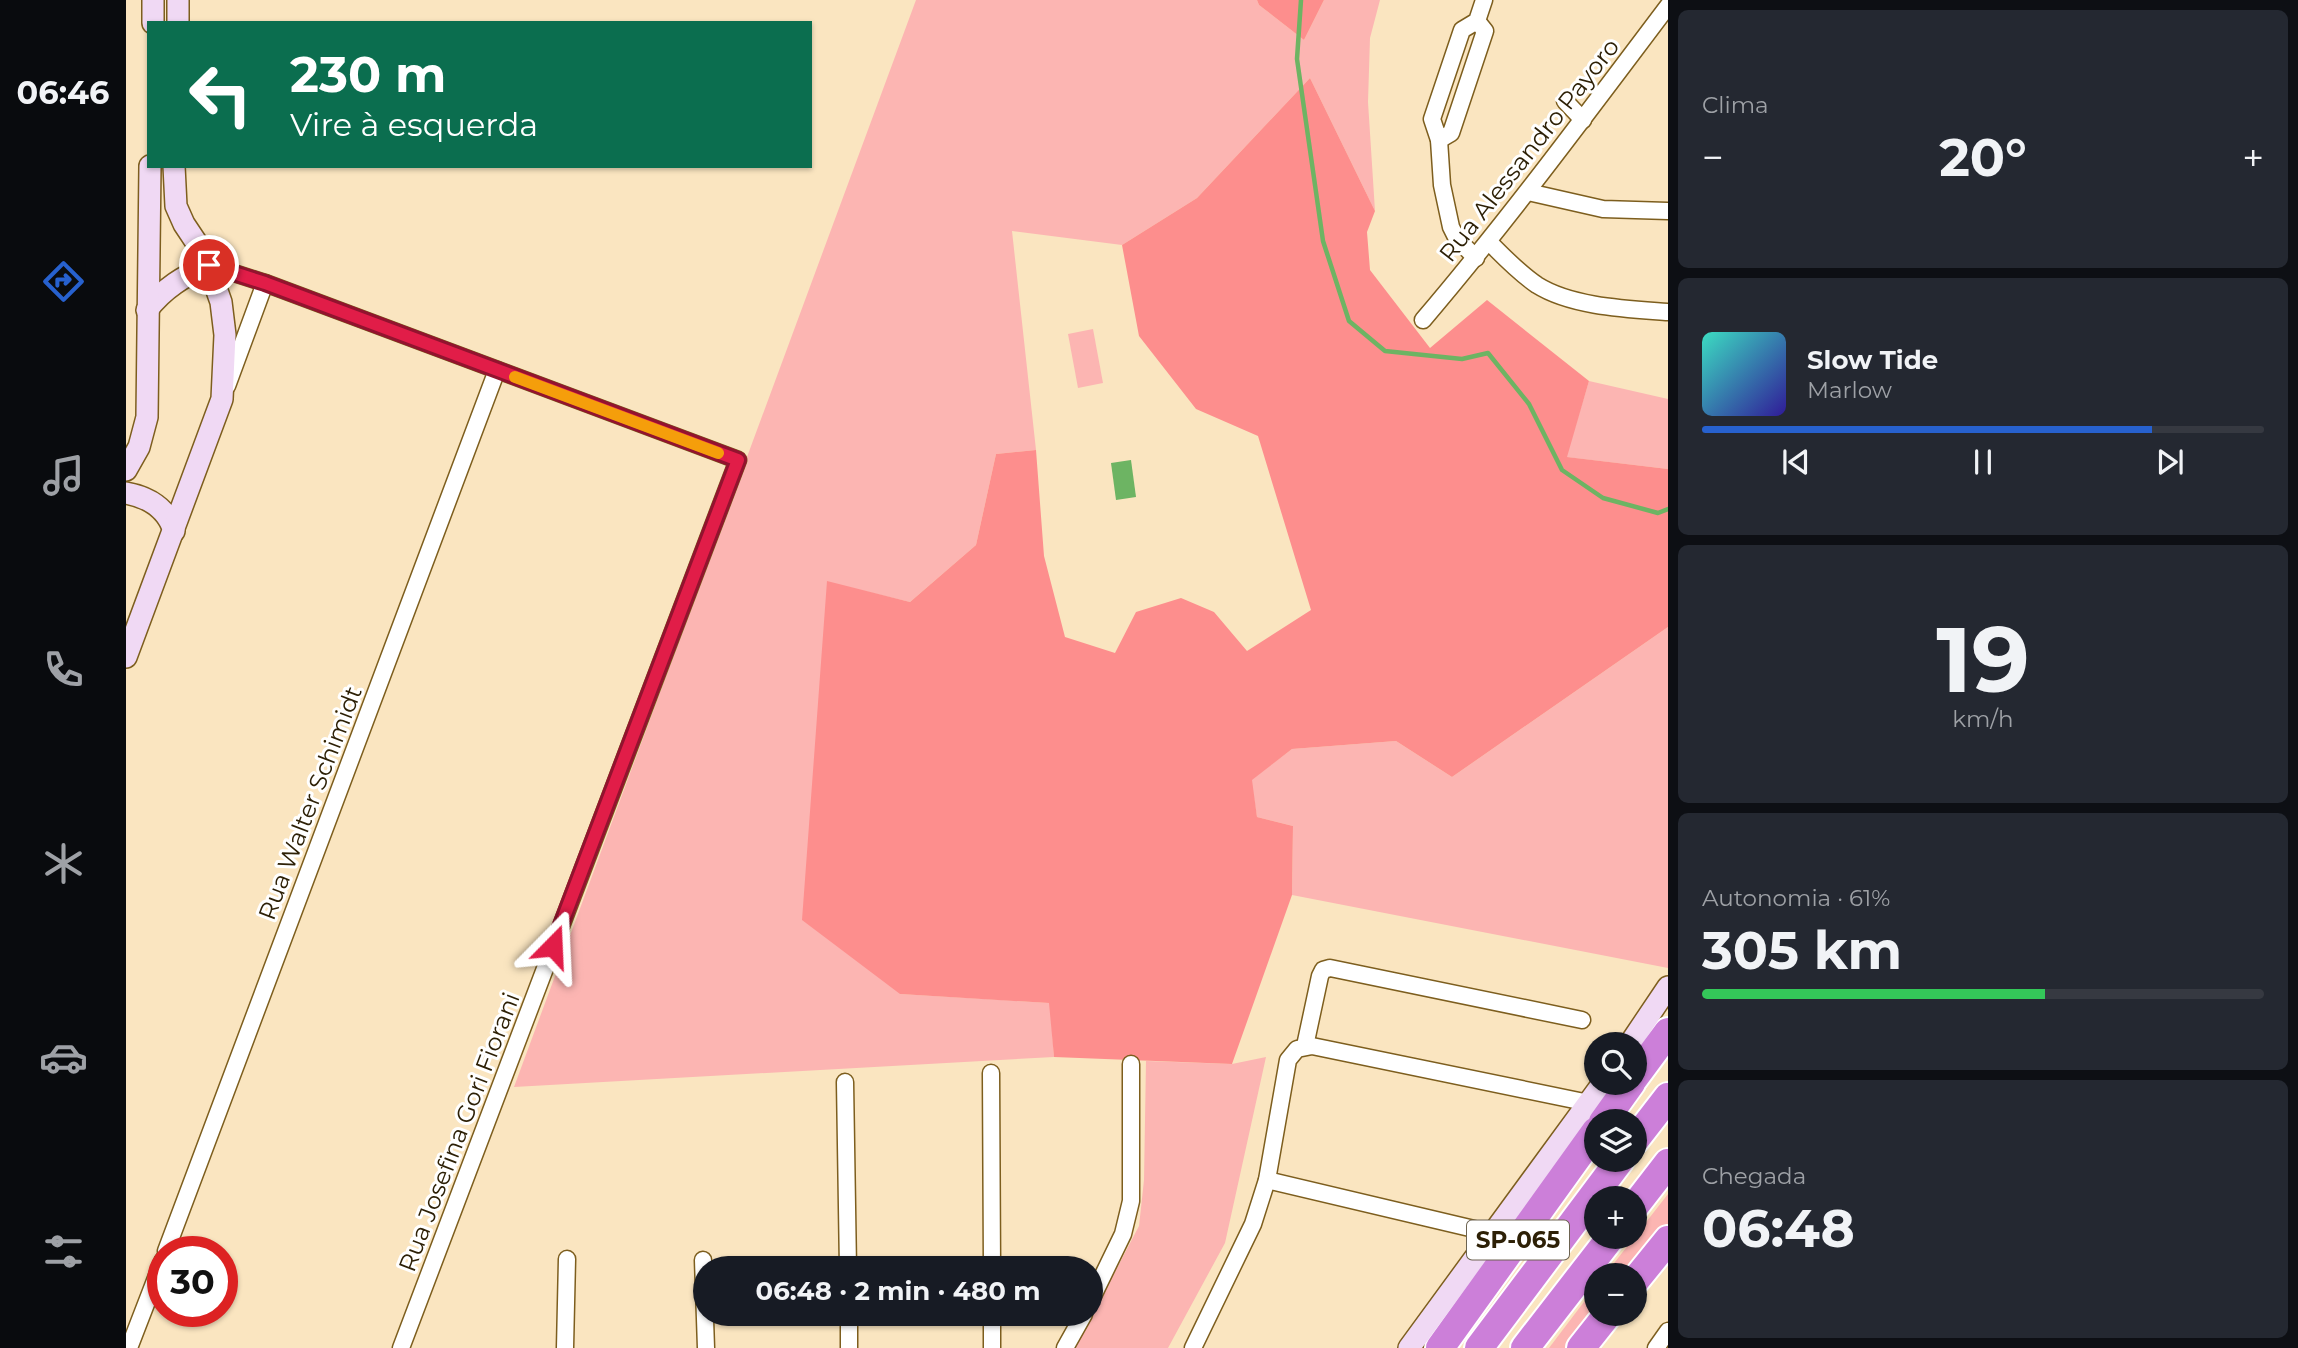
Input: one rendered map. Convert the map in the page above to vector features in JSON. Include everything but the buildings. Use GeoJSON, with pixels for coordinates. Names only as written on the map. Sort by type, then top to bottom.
{"type":"FeatureCollection","features":[{"type":"Feature","properties":{"kind":"highway"},"geometry":{"type":"LineString","coordinates":[[1647,1060],[1668,1032]]}},
{"type":"Feature","properties":{"kind":"highway"},"geometry":{"type":"LineString","coordinates":[[1601,1109],[1617,1095]]}},
{"type":"Feature","properties":{"kind":"highway"},"geometry":{"type":"LineString","coordinates":[[1647,1124],[1668,1097]]}},
{"type":"Feature","properties":{"kind":"highway","name":"SP-065"},"geometry":{"type":"LineString","coordinates":[[1440,1348],[1584,1149]]}},
{"type":"Feature","properties":{"kind":"highway"},"geometry":{"type":"LineString","coordinates":[[1647,1191],[1664,1169]]}},
{"type":"Feature","properties":{"kind":"highway","name":"SP-065"},"geometry":{"type":"LineString","coordinates":[[1479,1348],[1611,1172]]}},
{"type":"Feature","properties":{"kind":"highway"},"geometry":{"type":"LineString","coordinates":[[1647,1266],[1668,1240]]}},
{"type":"Feature","properties":{"kind":"highway","name":"SP-065"},"geometry":{"type":"LineString","coordinates":[[1525,1348],[1602,1249]]}},
{"type":"Feature","properties":{"kind":"highway"},"geometry":{"type":"LineString","coordinates":[[1581,1348],[1598,1326]]}},
{"type":"Feature","properties":{"kind":"street"},"geometry":{"type":"LineString","coordinates":[[153,0],[153,21]]}},
{"type":"Feature","properties":{"kind":"street"},"geometry":{"type":"LineString","coordinates":[[178,0],[178,21]]}},
{"type":"Feature","properties":{"kind":"street"},"geometry":{"type":"LineString","coordinates":[[1476,258],[1457,239],[1451,227],[1442,184],[1439,140],[1451,133],[1485,32],[1477,21],[1485,0]]}},
{"type":"Feature","properties":{"kind":"street","name":"Rua Alessandro Payoro"},"geometry":{"type":"LineString","coordinates":[[1423,320],[1489,242],[1668,6]]}},
{"type":"Feature","properties":{"kind":"street"},"geometry":{"type":"LineString","coordinates":[[1565,101],[1583,120]]}},
{"type":"Feature","properties":{"kind":"street"},"geometry":{"type":"LineString","coordinates":[[126,470],[139,447],[147,417],[150,168]]}},
{"type":"Feature","properties":{"kind":"street"},"geometry":{"type":"LineString","coordinates":[[174,168],[176,206],[209,265],[221,302],[225,335],[222,399]]}},
{"type":"Feature","properties":{"kind":"street"},"geometry":{"type":"LineString","coordinates":[[1528,192],[1603,209],[1668,211]]}},
{"type":"Feature","properties":{"kind":"street"},"geometry":{"type":"LineString","coordinates":[[1489,242],[1538,285],[1555,293],[1618,308],[1668,312]]}},
{"type":"Feature","properties":{"kind":"street"},"geometry":{"type":"LineString","coordinates":[[148,310],[159,295],[175,283],[209,265],[265,283],[496,370]]}},
{"type":"Feature","properties":{"kind":"street"},"geometry":{"type":"LineString","coordinates":[[126,657],[265,283]]}},
{"type":"Feature","properties":{"kind":"street","name":"Rua Josefina Gori Fiorani"},"geometry":{"type":"LineString","coordinates":[[401,1348],[738,460],[496,370]]}},
{"type":"Feature","properties":{"kind":"street","name":"Rua Walter Schimidt"},"geometry":{"type":"LineString","coordinates":[[172,1236],[496,370]]}},
{"type":"Feature","properties":{"kind":"street"},"geometry":{"type":"LineString","coordinates":[[126,493],[150,501],[161,509],[170,519],[174,531]]}},
{"type":"Feature","properties":{"kind":"street"},"geometry":{"type":"LineString","coordinates":[[1193,1348],[1253,1224],[1267,1180],[1288,1060],[1301,1048],[1323,970],[1330,968],[1582,1020]]}},
{"type":"Feature","properties":{"kind":"street"},"geometry":{"type":"LineString","coordinates":[[1638,1032],[1668,987]]}},
{"type":"Feature","properties":{"kind":"street"},"geometry":{"type":"LineString","coordinates":[[1301,1048],[1325,1048],[1584,1110]]}},
{"type":"Feature","properties":{"kind":"street"},"geometry":{"type":"LineString","coordinates":[[1103,1275],[1123,1234],[1131,1201],[1131,1064]]}},
{"type":"Feature","properties":{"kind":"street"},"geometry":{"type":"LineString","coordinates":[[991,1073],[992,1256]]}},
{"type":"Feature","properties":{"kind":"street"},"geometry":{"type":"LineString","coordinates":[[845,1082],[848,1256]]}},
{"type":"Feature","properties":{"kind":"street"},"geometry":{"type":"LineString","coordinates":[[1409,1348],[1491,1233],[1584,1127]]}},
{"type":"Feature","properties":{"kind":"street"},"geometry":{"type":"LineString","coordinates":[[1267,1180],[1491,1233]]}},
{"type":"Feature","properties":{"kind":"street"},"geometry":{"type":"LineString","coordinates":[[565,1348],[567,1259]]}},
{"type":"Feature","properties":{"kind":"street"},"geometry":{"type":"LineString","coordinates":[[129,1348],[147,1301]]}},
{"type":"Feature","properties":{"kind":"street"},"geometry":{"type":"LineString","coordinates":[[705,1326],[706,1348]]}},
{"type":"Feature","properties":{"kind":"street"},"geometry":{"type":"LineString","coordinates":[[849,1326],[849,1348]]}},
{"type":"Feature","properties":{"kind":"street"},"geometry":{"type":"LineString","coordinates":[[992,1326],[992,1348]]}},
{"type":"Feature","properties":{"kind":"street"},"geometry":{"type":"LineString","coordinates":[[1065,1348],[1077,1326]]}},
{"type":"Feature","properties":{"kind":"street"},"geometry":{"type":"LineString","coordinates":[[1656,1348],[1668,1331]]}},
{"type":"Feature","properties":{"kind":"shaded area"},"geometry":{"type":"Polygon","coordinates":[[[916,0],[1257,0],[1259,5],[1304,40],[1324,0],[1380,0],[1370,38],[1368,102],[1375,211],[1310,78],[1197,198],[1122,245],[1012,231],[1036,450],[996,454],[976,545],[910,602],[827,582],[900,994],[1050,1003],[1054,1057],[514,1087],[916,0]]]}},
{"type":"Feature","properties":{"kind":"shaded area"},"geometry":{"type":"Polygon","coordinates":[[[1257,0],[1324,0],[1304,40],[1259,5],[1257,0]]]}},
{"type":"Feature","properties":{"kind":"shaded area"},"geometry":{"type":"Polygon","coordinates":[[[1310,78],[1375,211],[1367,232],[1370,270],[1430,348],[1487,300],[1589,381],[1567,457],[1668,469],[1668,627],[1452,777],[1396,741],[1292,749],[1252,780],[1257,817],[1293,826],[1292,895],[1232,1064],[1054,1057],[1049,1003],[900,994],[802,920],[827,581],[910,602],[976,545],[996,454],[1036,450],[1044,556],[1065,637],[1115,653],[1136,612],[1181,598],[1214,612],[1247,651],[1311,610],[1258,436],[1196,409],[1139,336],[1122,245],[1197,198],[1310,78]]]}},
{"type":"Feature","properties":{"kind":"shaded area"},"geometry":{"type":"Polygon","coordinates":[[[1093,329],[1103,383],[1078,388],[1068,334],[1093,329]]]}},
{"type":"Feature","properties":{"kind":"shaded area"},"geometry":{"type":"Polygon","coordinates":[[[1589,381],[1668,399],[1668,469],[1566,457],[1589,381]]]}},
{"type":"Feature","properties":{"kind":"shaded area"},"geometry":{"type":"Polygon","coordinates":[[[1131,460],[1136,497],[1116,500],[1111,463],[1131,460]]]}},
{"type":"Feature","properties":{"kind":"shaded area"},"geometry":{"type":"Polygon","coordinates":[[[1668,627],[1668,968],[1292,895],[1293,826],[1257,817],[1251,780],[1292,749],[1396,741],[1452,777],[1668,627]]]}},
{"type":"Feature","properties":{"kind":"shaded area"},"geometry":{"type":"Polygon","coordinates":[[[1266,1057],[1225,1243],[1168,1348],[1075,1348],[1087,1326],[1103,1326],[1103,1295],[1139,1226],[1144,1180],[1146,1061],[1232,1064],[1266,1057]]]}},
{"type":"Feature","properties":{"kind":"shaded area"},"geometry":{"type":"Polygon","coordinates":[[[1668,1194],[1668,1227],[1639,1263],[1614,1263],[1625,1249],[1647,1249],[1647,1221],[1668,1194]]]}},
{"type":"Feature","properties":{"kind":"shaded area"},"geometry":{"type":"Polygon","coordinates":[[[1584,1302],[1584,1326],[1586,1326],[1568,1348],[1549,1348],[1584,1302]]]}},
{"type":"Feature","properties":{"kind":"waterway"},"geometry":{"type":"LineString","coordinates":[[1301,0],[1297,59],[1323,241],[1349,321],[1385,351],[1462,359],[1488,353],[1529,404],[1562,470],[1603,498],[1658,513],[1668,509]]}},
{"type":"Feature","properties":{"kind":"slow traffic"},"geometry":{"type":"LineString","coordinates":[[515,377],[718,453]]}},
{"type":"Feature","properties":{"kind":"route"},"geometry":{"type":"LineString","coordinates":[[209,265],[265,283],[738,460],[553,946]]}}]}
